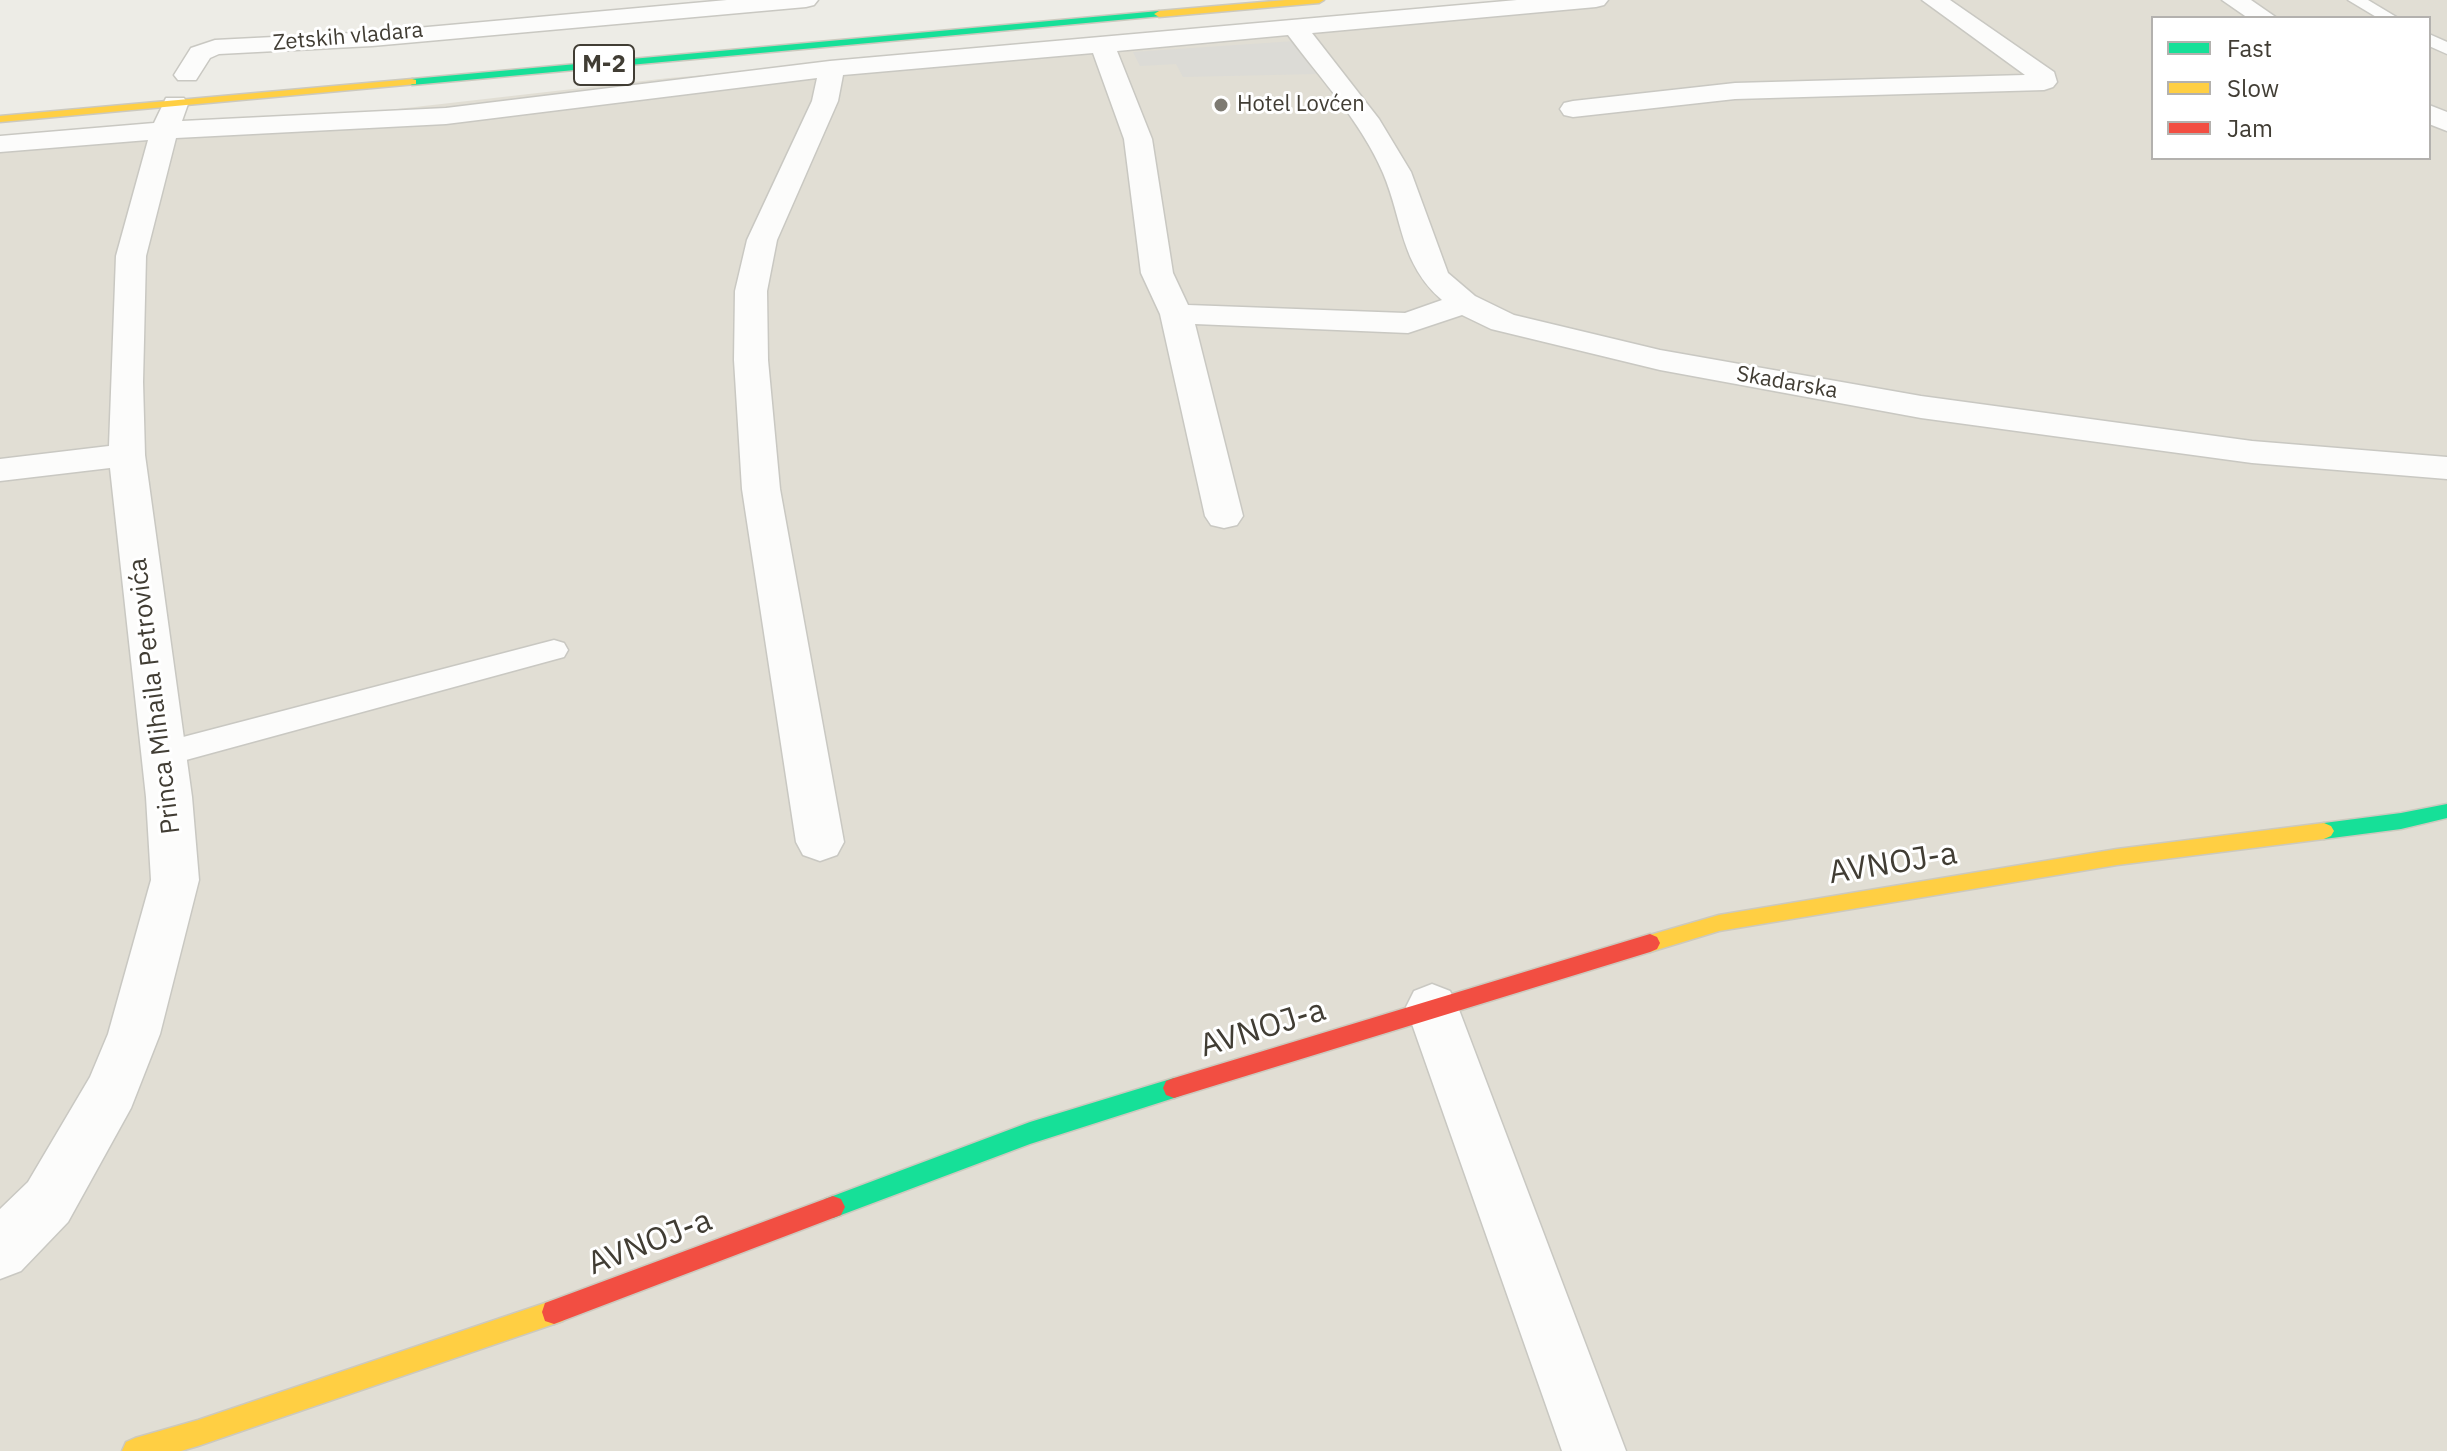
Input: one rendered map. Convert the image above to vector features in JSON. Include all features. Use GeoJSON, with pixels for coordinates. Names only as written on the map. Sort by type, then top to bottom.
{"type":"FeatureCollection","features":[{"type":"Feature","properties":{"kind":"main road","name":"M-2"},"geometry":{"type":"LineString","coordinates":[[0,119],[175,96],[1319,0]]}},
{"type":"Feature","properties":{"kind":"main road","name":"M-2"},"geometry":{"type":"LineString","coordinates":[[175,96],[217,73]]}},
{"type":"Feature","properties":{"kind":"main road","name":"AVNOJ-a"},"geometry":{"type":"LineString","coordinates":[[135,1451],[490,1336],[1030,1133],[1432,1007],[1719,923],[2117,857],[2401,821],[2447,811]]}},
{"type":"Feature","properties":{"kind":"street"},"geometry":{"type":"LineString","coordinates":[[175,96],[200,53],[215,47],[372,39],[806,0]]}},
{"type":"Feature","properties":{"kind":"street"},"geometry":{"type":"LineString","coordinates":[[0,144],[175,96],[446,116],[830,69],[1596,0]]}},
{"type":"Feature","properties":{"kind":"street"},"geometry":{"type":"LineString","coordinates":[[1573,109],[1735,91],[2044,82],[2045,77],[1934,0]]}},
{"type":"Feature","properties":{"kind":"street"},"geometry":{"type":"LineString","coordinates":[[2234,0],[2262,16]]}},
{"type":"Feature","properties":{"kind":"street","name":"Skadarska"},"geometry":{"type":"LineString","coordinates":[[1293,25],[1369,125],[1397,172],[1429,269],[1443,287],[1464,303],[1519,328],[1660,360],[1921,407],[2252,452],[2447,468]]}},
{"type":"Feature","properties":{"kind":"street"},"geometry":{"type":"LineString","coordinates":[[1102,44],[1138,139],[1157,273],[1176,314],[1224,516]]}},
{"type":"Feature","properties":{"kind":"street"},"geometry":{"type":"LineString","coordinates":[[820,842],[761,489],[752,391],[751,291],[762,240],[825,101],[830,87],[830,69]]}},
{"type":"Feature","properties":{"kind":"street","name":"Princa Mihaila Petrovića"},"geometry":{"type":"LineString","coordinates":[[0,1250],[48,1202],[112,1090],[134,1034],[175,880],[164,754],[127,455],[126,382],[131,256],[175,96]]}},
{"type":"Feature","properties":{"kind":"street"},"geometry":{"type":"LineString","coordinates":[[1176,314],[1397,324],[1429,318],[1464,303]]}},
{"type":"Feature","properties":{"kind":"street"},"geometry":{"type":"LineString","coordinates":[[0,470],[127,455]]}},
{"type":"Feature","properties":{"kind":"street"},"geometry":{"type":"LineString","coordinates":[[1432,1007],[1594,1451]]}},
{"type":"Feature","properties":{"kind":"lane"},"geometry":{"type":"LineString","coordinates":[[2356,0],[2386,16]]}},
{"type":"Feature","properties":{"kind":"lane"},"geometry":{"type":"LineString","coordinates":[[164,754],[554,650]]}},
{"type":"Feature","properties":{"kind":"shaded area"},"geometry":{"type":"Polygon","coordinates":[[[1597,0],[2447,0],[2447,1451],[0,1451],[0,150],[205,131],[669,78],[1597,0]]]}},
{"type":"Feature","properties":{"kind":"shaded area"},"geometry":{"type":"Polygon","coordinates":[[[1295,41],[1317,74],[1183,77],[1176,64],[1140,66],[1133,52],[1295,41]]]}},
{"type":"Feature","properties":{"kind":"traffic: fast"},"geometry":{"type":"LineString","coordinates":[[412,82],[1159,14]]}},
{"type":"Feature","properties":{"kind":"traffic: fast"},"geometry":{"type":"LineString","coordinates":[[2324,831],[2401,821],[2447,811]]}},
{"type":"Feature","properties":{"kind":"traffic: fast"},"geometry":{"type":"LineString","coordinates":[[833,1207],[1030,1133],[1174,1088]]}},
{"type":"Feature","properties":{"kind":"traffic: slow"},"geometry":{"type":"LineString","coordinates":[[1159,14],[1319,0]]}},
{"type":"Feature","properties":{"kind":"traffic: slow"},"geometry":{"type":"LineString","coordinates":[[0,119],[412,82]]}},
{"type":"Feature","properties":{"kind":"traffic: slow"},"geometry":{"type":"LineString","coordinates":[[1650,943],[1719,923],[2117,857],[2324,831]]}},
{"type":"Feature","properties":{"kind":"traffic: slow"},"geometry":{"type":"LineString","coordinates":[[135,1451],[198,1433],[554,1312]]}},
{"type":"Feature","properties":{"kind":"traffic: jam"},"geometry":{"type":"LineString","coordinates":[[1174,1088],[1650,943]]}},
{"type":"Feature","properties":{"kind":"traffic: jam"},"geometry":{"type":"LineString","coordinates":[[554,1312],[833,1207]]}},
{"type":"Feature","properties":{"kind":"place","name":"Hotel Lovćen"},"geometry":{"type":"Point","coordinates":[1221,105]}}]}
